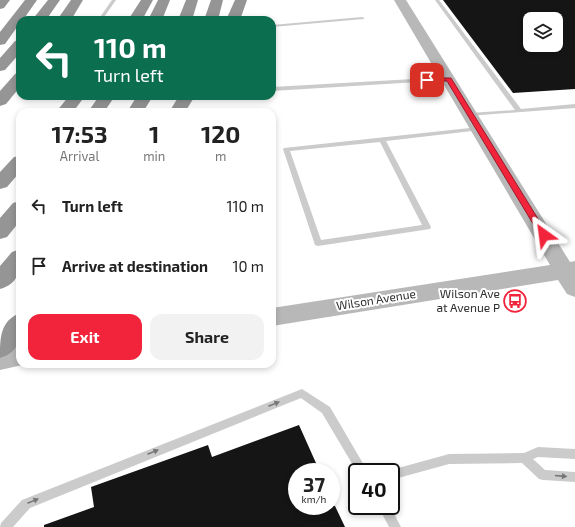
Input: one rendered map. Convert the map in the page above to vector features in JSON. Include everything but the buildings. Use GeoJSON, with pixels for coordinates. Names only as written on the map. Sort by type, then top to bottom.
{"type":"FeatureCollection","features":[{"type":"Feature","properties":{"kind":"highway"},"geometry":{"type":"LineString","coordinates":[[0,5],[4,0]]}},
{"type":"Feature","properties":{"kind":"highway"},"geometry":{"type":"LineString","coordinates":[[19,16],[31,0]]}},
{"type":"Feature","properties":{"kind":"highway"},"geometry":{"type":"LineString","coordinates":[[42,16],[54,0]]}},
{"type":"Feature","properties":{"kind":"highway"},"geometry":{"type":"LineString","coordinates":[[67,16],[77,0]]}},
{"type":"Feature","properties":{"kind":"highway"},"geometry":{"type":"LineString","coordinates":[[137,16],[147,0]]}},
{"type":"Feature","properties":{"kind":"highway"},"geometry":{"type":"LineString","coordinates":[[157,16],[164,0]]}},
{"type":"Feature","properties":{"kind":"highway"},"geometry":{"type":"LineString","coordinates":[[186,16],[192,0]]}},
{"type":"Feature","properties":{"kind":"highway"},"geometry":{"type":"LineString","coordinates":[[212,16],[217,0]]}},
{"type":"Feature","properties":{"kind":"highway"},"geometry":{"type":"LineString","coordinates":[[235,16],[241,0]]}},
{"type":"Feature","properties":{"kind":"highway"},"geometry":{"type":"LineString","coordinates":[[0,41],[16,20]]}},
{"type":"Feature","properties":{"kind":"highway"},"geometry":{"type":"LineString","coordinates":[[0,68],[16,49]]}},
{"type":"Feature","properties":{"kind":"highway"},"geometry":{"type":"LineString","coordinates":[[0,101],[16,83]]}},
{"type":"Feature","properties":{"kind":"highway"},"geometry":{"type":"LineString","coordinates":[[67,108],[74,100]]}},
{"type":"Feature","properties":{"kind":"highway"},"geometry":{"type":"LineString","coordinates":[[0,183],[16,166]]}},
{"type":"Feature","properties":{"kind":"highway"},"geometry":{"type":"LineString","coordinates":[[0,232],[16,213]]}},
{"type":"Feature","properties":{"kind":"highway"},"geometry":{"type":"LineString","coordinates":[[0,281],[16,262]]}},
{"type":"Feature","properties":{"kind":"highway"},"geometry":{"type":"LineString","coordinates":[[0,348],[16,328]]}},
{"type":"Feature","properties":{"kind":"street"},"geometry":{"type":"LineString","coordinates":[[400,0],[572,276]]}},
{"type":"Feature","properties":{"kind":"street","name":"Wilson Avenue"},"geometry":{"type":"LineString","coordinates":[[276,315],[572,276]]}},
{"type":"Feature","properties":{"kind":"street"},"geometry":{"type":"LineString","coordinates":[[0,359],[16,357]]}},
{"type":"Feature","properties":{"kind":"lane"},"geometry":{"type":"LineString","coordinates":[[103,16],[114,0]]}},
{"type":"Feature","properties":{"kind":"lane"},"geometry":{"type":"LineString","coordinates":[[437,0],[519,112]]}},
{"type":"Feature","properties":{"kind":"lane"},"geometry":{"type":"LineString","coordinates":[[276,26],[362,18]]}},
{"type":"Feature","properties":{"kind":"lane"},"geometry":{"type":"LineString","coordinates":[[276,90],[449,79]]}},
{"type":"Feature","properties":{"kind":"lane"},"geometry":{"type":"LineString","coordinates":[[382,140],[427,227],[318,243],[286,149],[382,140],[519,112],[575,106]]}},
{"type":"Feature","properties":{"kind":"lane"},"geometry":{"type":"LineString","coordinates":[[5,527],[26,504],[302,393],[326,410],[358,463]]}},
{"type":"Feature","properties":{"kind":"lane"},"geometry":{"type":"LineString","coordinates":[[400,473],[449,459],[524,458],[538,452],[575,454]]}},
{"type":"Feature","properties":{"kind":"lane"},"geometry":{"type":"LineString","coordinates":[[524,458],[543,475],[575,477]]}},
{"type":"Feature","properties":{"kind":"lane"},"geometry":{"type":"LineString","coordinates":[[389,515],[395,527]]}},
{"type":"Feature","properties":{"kind":"place","name":"Wilson Ave at Avenue P"},"geometry":{"type":"Point","coordinates":[515,301]}},
{"type":"Feature","properties":{"kind":"route"},"geometry":{"type":"LineString","coordinates":[[427,80],[449,79],[544,235]]}}]}
